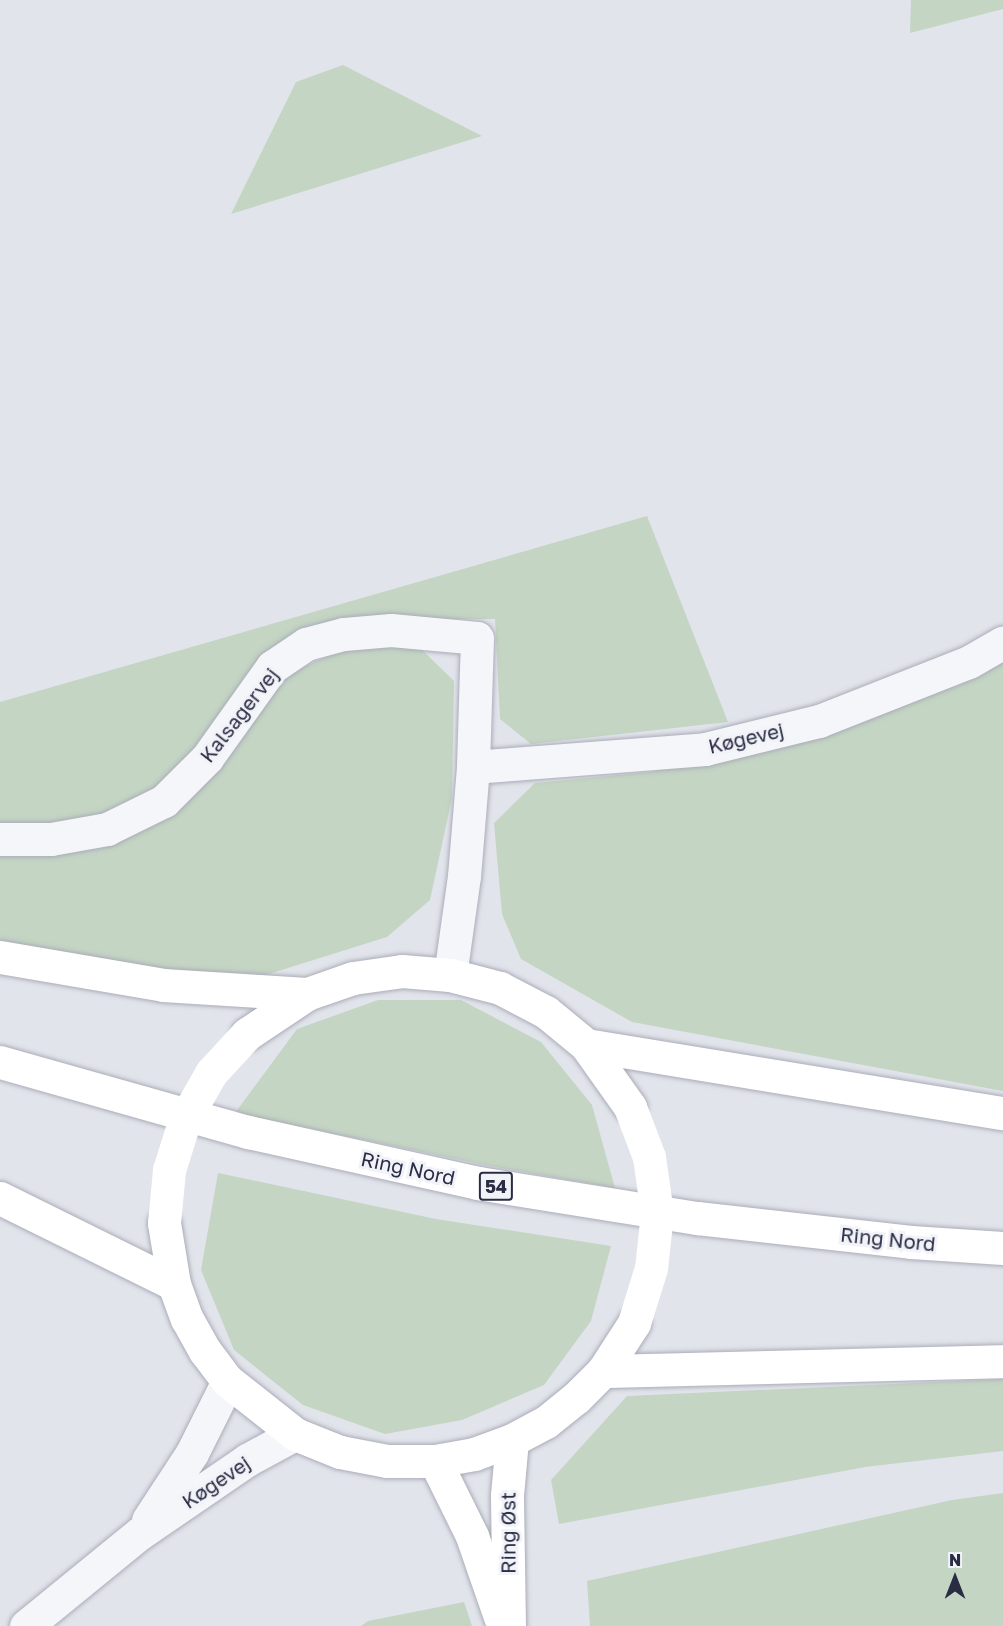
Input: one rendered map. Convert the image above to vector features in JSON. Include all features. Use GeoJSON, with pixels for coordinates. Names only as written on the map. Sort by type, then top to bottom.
{"type":"FeatureCollection","features":[{"type":"Feature","properties":{"kind":"main road"},"geometry":{"type":"LineString","coordinates":[[0,957],[162,985],[307,994]]}},
{"type":"Feature","properties":{"kind":"main road"},"geometry":{"type":"LineString","coordinates":[[402,971],[450,975],[509,993],[546,1012],[586,1045],[630,1107],[649,1157],[657,1213],[651,1268],[634,1323],[603,1371],[576,1398],[546,1422],[512,1440],[474,1454],[435,1461],[387,1461],[340,1452],[295,1434],[228,1381],[205,1351],[174,1284],[165,1223],[169,1170],[185,1119],[211,1073],[247,1034],[307,994],[353,978],[402,971]]}},
{"type":"Feature","properties":{"kind":"main road"},"geometry":{"type":"LineString","coordinates":[[586,1045],[1003,1113]]}},
{"type":"Feature","properties":{"kind":"main road","name":"Ring Nord"},"geometry":{"type":"LineString","coordinates":[[0,1062],[248,1132],[478,1183],[697,1218],[911,1242],[1003,1248]]}},
{"type":"Feature","properties":{"kind":"main road","name":"54"},"geometry":{"type":"LineString","coordinates":[[0,1085],[241,1152],[473,1203],[706,1239],[909,1262],[1003,1268]]}},
{"type":"Feature","properties":{"kind":"main road"},"geometry":{"type":"LineString","coordinates":[[0,1198],[174,1284]]}},
{"type":"Feature","properties":{"kind":"main road"},"geometry":{"type":"LineString","coordinates":[[603,1371],[1003,1361]]}},
{"type":"Feature","properties":{"kind":"main road","name":"Ring Øst"},"geometry":{"type":"LineString","coordinates":[[509,1626],[507,1495],[512,1440]]}},
{"type":"Feature","properties":{"kind":"main road","name":"Ring Øst"},"geometry":{"type":"LineString","coordinates":[[435,1461],[472,1536],[504,1626]]}},
{"type":"Feature","properties":{"kind":"street","name":"Kalsagervej"},"geometry":{"type":"LineString","coordinates":[[0,839],[51,839],[107,829],[164,801],[207,758],[272,667],[306,644],[344,634],[391,630],[477,638],[473,767],[464,876],[450,975]]}},
{"type":"Feature","properties":{"kind":"street","name":"Køgevej"},"geometry":{"type":"LineString","coordinates":[[473,767],[705,749],[819,721],[969,662],[1003,642]]}},
{"type":"Feature","properties":{"kind":"street","name":"Køgevej"},"geometry":{"type":"LineString","coordinates":[[139,1534],[192,1453],[228,1381]]}},
{"type":"Feature","properties":{"kind":"street","name":"Køgevej"},"geometry":{"type":"LineString","coordinates":[[26,1626],[139,1534],[247,1460],[295,1434]]}},
{"type":"Feature","properties":{"kind":"green space"},"geometry":{"type":"Polygon","coordinates":[[[911,0],[1003,0],[1003,9],[910,33],[911,0]]]}},
{"type":"Feature","properties":{"kind":"green space"},"geometry":{"type":"Polygon","coordinates":[[[343,65],[482,136],[231,214],[296,82],[343,65]]]}},
{"type":"Feature","properties":{"kind":"green space"},"geometry":{"type":"Polygon","coordinates":[[[647,516],[728,722],[531,744],[500,719],[495,619],[353,619],[205,742],[159,787],[99,816],[51,824],[0,823],[0,702],[647,516]]]}},
{"type":"Feature","properties":{"kind":"green space"},"geometry":{"type":"Polygon","coordinates":[[[348,647],[420,648],[454,681],[452,798],[430,900],[387,937],[256,978],[164,972],[0,945],[0,851],[111,842],[281,677],[348,647]]]}},
{"type":"Feature","properties":{"kind":"green space"},"geometry":{"type":"Polygon","coordinates":[[[1003,656],[1003,1091],[632,1022],[521,959],[502,914],[494,823],[535,783],[650,772],[824,738],[1003,656]]]}},
{"type":"Feature","properties":{"kind":"green space"},"geometry":{"type":"Polygon","coordinates":[[[378,1000],[461,1000],[541,1042],[592,1105],[615,1188],[485,1165],[235,1113],[297,1029],[378,1000]]]}},
{"type":"Feature","properties":{"kind":"green space"},"geometry":{"type":"Polygon","coordinates":[[[218,1173],[436,1219],[611,1246],[591,1321],[544,1385],[462,1420],[385,1434],[303,1405],[234,1350],[201,1270],[218,1173]]]}},
{"type":"Feature","properties":{"kind":"green space"},"geometry":{"type":"Polygon","coordinates":[[[1003,1379],[1003,1451],[865,1467],[559,1524],[551,1480],[627,1396],[1003,1379]]]}},
{"type":"Feature","properties":{"kind":"green space"},"geometry":{"type":"Polygon","coordinates":[[[1003,1493],[1003,1626],[590,1626],[587,1581],[952,1500],[1003,1493]]]}},
{"type":"Feature","properties":{"kind":"green space"},"geometry":{"type":"Polygon","coordinates":[[[464,1602],[472,1626],[361,1626],[368,1621],[464,1602]]]}}]}
